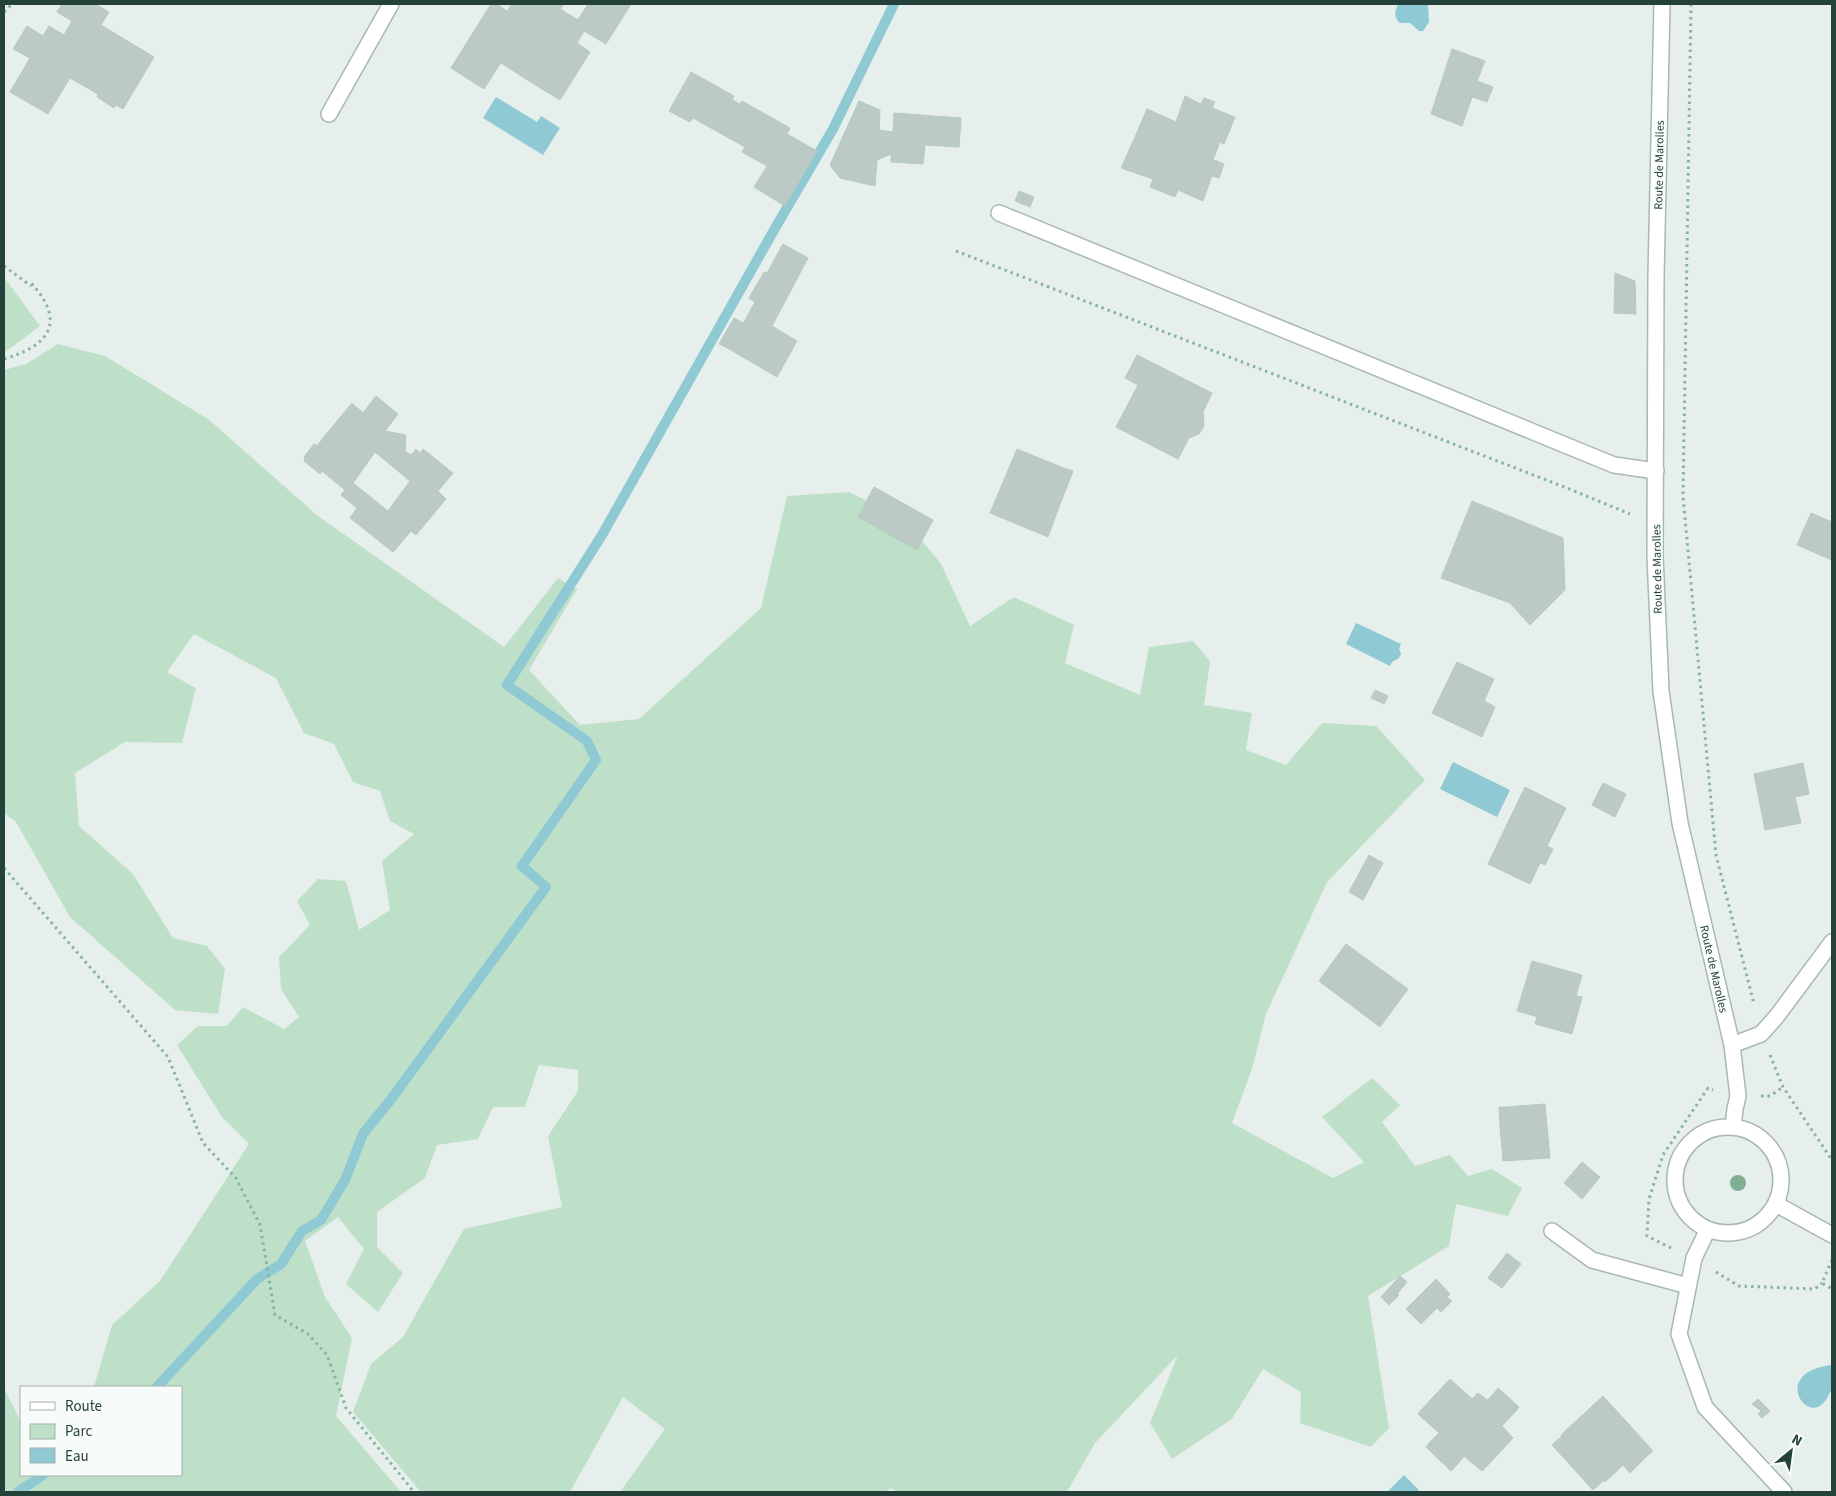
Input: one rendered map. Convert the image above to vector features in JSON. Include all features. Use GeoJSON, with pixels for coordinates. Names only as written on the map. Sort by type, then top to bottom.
{"type":"FeatureCollection","features":[{"type":"Feature","properties":{"kind":"street"},"geometry":{"type":"LineString","coordinates":[[329,114],[391,4]]}},
{"type":"Feature","properties":{"kind":"street","name":"Route de Marolles"},"geometry":{"type":"LineString","coordinates":[[1662,4],[1657,267],[1655,556],[1661,691],[1680,823],[1732,1045],[1738,1096],[1734,1109],[1733,1127]]}},
{"type":"Feature","properties":{"kind":"street"},"geometry":{"type":"LineString","coordinates":[[999,213],[1614,465],[1656,470]]}},
{"type":"Feature","properties":{"kind":"street"},"geometry":{"type":"LineString","coordinates":[[1732,1045],[1761,1034],[1777,1016],[1832,942]]}},
{"type":"Feature","properties":{"kind":"street"},"geometry":{"type":"LineString","coordinates":[[1733,1127],[1750,1132],[1767,1143],[1778,1161],[1781,1183],[1776,1204],[1763,1220],[1749,1229],[1731,1233],[1708,1229],[1693,1220],[1684,1210],[1676,1192],[1675,1172],[1682,1152],[1696,1137],[1716,1128],[1733,1127]]}},
{"type":"Feature","properties":{"kind":"street"},"geometry":{"type":"LineString","coordinates":[[1776,1204],[1832,1235]]}},
{"type":"Feature","properties":{"kind":"street"},"geometry":{"type":"LineString","coordinates":[[1708,1229],[1694,1258],[1680,1334],[1705,1407],[1784,1492]]}},
{"type":"Feature","properties":{"kind":"street"},"geometry":{"type":"LineString","coordinates":[[1552,1231],[1592,1260],[1688,1286]]}},
{"type":"Feature","properties":{"kind":"path"},"geometry":{"type":"LineString","coordinates":[[4,12],[12,4]]}},
{"type":"Feature","properties":{"kind":"path"},"geometry":{"type":"LineString","coordinates":[[1691,4],[1683,496],[1716,855],[1761,1034],[1783,1088],[1832,1160]]}},
{"type":"Feature","properties":{"kind":"path"},"geometry":{"type":"LineString","coordinates":[[956,251],[1563,486],[1656,525]]}},
{"type":"Feature","properties":{"kind":"path"},"geometry":{"type":"LineString","coordinates":[[4,266],[39,292]]}},
{"type":"Feature","properties":{"kind":"path"},"geometry":{"type":"LineString","coordinates":[[4,359],[32,348],[47,333],[50,312],[39,292],[31,283]]}},
{"type":"Feature","properties":{"kind":"path"},"geometry":{"type":"LineString","coordinates":[[4,868],[168,1057],[203,1143],[236,1178],[260,1225],[275,1315],[308,1334],[327,1355],[346,1408],[414,1492]]}},
{"type":"Feature","properties":{"kind":"path"},"geometry":{"type":"LineString","coordinates":[[1783,1088],[1770,1096],[1738,1096],[1708,1088],[1663,1156],[1649,1200],[1647,1236],[1694,1258],[1739,1286],[1815,1288],[1822,1283],[1832,1260]]}},
{"type":"Feature","properties":{"kind":"path"},"geometry":{"type":"LineString","coordinates":[[1822,1283],[1832,1289]]}},
{"type":"Feature","properties":{"kind":"green space"},"geometry":{"type":"Polygon","coordinates":[[[4,277],[40,326],[4,353],[4,277]]]}},
{"type":"Feature","properties":{"kind":"green space"},"geometry":{"type":"Polygon","coordinates":[[[58,344],[105,356],[208,419],[318,516],[504,647],[558,578],[577,589],[529,670],[580,725],[639,719],[761,608],[787,496],[849,492],[906,521],[941,564],[970,626],[1014,597],[1074,625],[1065,663],[1140,695],[1149,647],[1193,641],[1210,661],[1204,705],[1252,713],[1246,750],[1286,765],[1322,723],[1376,726],[1425,780],[1327,882],[1266,1014],[1252,1069],[1232,1123],[1333,1178],[1364,1162],[1322,1117],[1372,1078],[1400,1105],[1382,1122],[1415,1166],[1450,1155],[1468,1176],[1492,1169],[1522,1188],[1508,1216],[1456,1204],[1449,1246],[1368,1296],[1389,1428],[1371,1447],[1300,1423],[1301,1392],[1263,1369],[1232,1419],[1172,1459],[1150,1423],[1178,1355],[1095,1443],[1067,1492],[896,1492],[891,1488],[886,1492],[620,1492],[665,1429],[623,1397],[570,1492],[421,1492],[353,1412],[371,1364],[403,1337],[464,1229],[562,1207],[548,1136],[578,1091],[578,1070],[539,1065],[525,1107],[493,1107],[478,1139],[437,1145],[425,1178],[377,1212],[377,1247],[403,1273],[378,1312],[346,1284],[364,1249],[338,1217],[305,1241],[325,1297],[352,1338],[336,1416],[401,1492],[4,1492],[4,1388],[20,1420],[20,1476],[182,1476],[182,1386],[94,1386],[112,1325],[160,1281],[249,1144],[222,1117],[177,1045],[198,1026],[227,1026],[243,1007],[284,1029],[299,1017],[281,989],[279,957],[310,925],[297,901],[318,879],[346,881],[359,930],[390,910],[382,861],[414,834],[390,821],[380,791],[353,782],[334,744],[304,733],[276,678],[194,634],[167,672],[196,688],[182,743],[125,742],[75,773],[79,826],[133,874],[173,938],[207,946],[225,969],[218,1014],[175,1010],[70,917],[16,822],[4,813],[4,370],[26,364],[58,344]]]}},
{"type":"Feature","properties":{"kind":"water"},"geometry":{"type":"Polygon","coordinates":[[[1398,4],[1428,4],[1429,22],[1423,31],[1419,31],[1410,23],[1400,23],[1395,14],[1398,4]]]}},
{"type":"Feature","properties":{"kind":"water"},"geometry":{"type":"Polygon","coordinates":[[[496,97],[537,122],[541,116],[560,128],[543,155],[483,118],[496,97]]]}},
{"type":"Feature","properties":{"kind":"water"},"geometry":{"type":"Polygon","coordinates":[[[1356,623],[1401,644],[1399,658],[1392,662],[1390,666],[1346,644],[1356,623]]]}},
{"type":"Feature","properties":{"kind":"water"},"geometry":{"type":"Polygon","coordinates":[[[1453,762],[1510,790],[1497,817],[1440,789],[1453,762]]]}},
{"type":"Feature","properties":{"kind":"water"},"geometry":{"type":"Polygon","coordinates":[[[1832,1365],[1832,1390],[1822,1405],[1813,1408],[1805,1405],[1799,1398],[1798,1388],[1801,1378],[1812,1370],[1832,1365]]]}},
{"type":"Feature","properties":{"kind":"water"},"geometry":{"type":"Polygon","coordinates":[[[1404,1475],[1419,1492],[1387,1492],[1404,1475]]]}},
{"type":"Feature","properties":{"kind":"building"},"geometry":{"type":"Polygon","coordinates":[[[62,4],[95,4],[109,12],[101,25],[154,57],[123,109],[116,105],[114,108],[97,97],[98,94],[70,78],[48,114],[10,92],[30,58],[13,49],[27,26],[43,36],[49,26],[64,35],[72,21],[57,12],[62,4]]]}},
{"type":"Feature","properties":{"kind":"building"},"geometry":{"type":"Polygon","coordinates":[[[491,4],[497,4],[507,11],[512,4],[561,4],[563,5],[560,9],[578,20],[588,4],[631,4],[606,44],[584,31],[577,43],[590,52],[560,100],[529,81],[536,71],[507,53],[484,89],[451,68],[491,4]]]}},
{"type":"Feature","properties":{"kind":"building"},"geometry":{"type":"Polygon","coordinates":[[[1452,49],[1485,61],[1477,81],[1493,87],[1487,102],[1472,97],[1462,126],[1431,114],[1452,49]]]}},
{"type":"Feature","properties":{"kind":"building"},"geometry":{"type":"Polygon","coordinates":[[[507,53],[536,71],[529,81],[501,63],[507,53]]]}},
{"type":"Feature","properties":{"kind":"building"},"geometry":{"type":"Polygon","coordinates":[[[691,72],[734,96],[732,100],[740,104],[742,101],[790,128],[787,134],[817,151],[785,206],[754,187],[767,166],[742,152],[745,147],[693,118],[690,122],[669,111],[691,72]]]}},
{"type":"Feature","properties":{"kind":"building"},"geometry":{"type":"Polygon","coordinates":[[[1185,96],[1201,104],[1204,98],[1215,102],[1212,108],[1235,117],[1224,144],[1220,142],[1213,160],[1217,161],[1203,201],[1153,179],[1156,172],[1133,161],[1141,139],[1135,137],[1147,109],[1176,122],[1185,96]]]}},
{"type":"Feature","properties":{"kind":"building"},"geometry":{"type":"Polygon","coordinates":[[[859,101],[880,110],[879,130],[893,132],[894,113],[961,118],[959,147],[925,145],[923,164],[891,162],[891,154],[877,160],[875,186],[840,178],[830,165],[859,101]]]}},
{"type":"Feature","properties":{"kind":"building"},"geometry":{"type":"Polygon","coordinates":[[[1135,137],[1141,139],[1133,161],[1156,172],[1153,179],[1121,168],[1135,137]]]}},
{"type":"Feature","properties":{"kind":"building"},"geometry":{"type":"Polygon","coordinates":[[[1217,161],[1224,164],[1219,178],[1212,176],[1217,161]]]}},
{"type":"Feature","properties":{"kind":"building"},"geometry":{"type":"Polygon","coordinates":[[[1153,179],[1178,190],[1175,197],[1150,187],[1153,179]]]}},
{"type":"Feature","properties":{"kind":"building"},"geometry":{"type":"Polygon","coordinates":[[[1019,191],[1034,197],[1030,207],[1015,201],[1019,191]]]}},
{"type":"Feature","properties":{"kind":"building"},"geometry":{"type":"Polygon","coordinates":[[[783,244],[808,258],[772,326],[797,341],[777,377],[729,349],[755,302],[749,298],[764,272],[767,273],[783,244]]]}},
{"type":"Feature","properties":{"kind":"building"},"geometry":{"type":"Polygon","coordinates":[[[1615,273],[1635,281],[1636,314],[1614,313],[1615,273]]]}},
{"type":"Feature","properties":{"kind":"building"},"geometry":{"type":"Polygon","coordinates":[[[734,318],[743,323],[729,349],[719,344],[734,318]]]}},
{"type":"Feature","properties":{"kind":"building"},"geometry":{"type":"Polygon","coordinates":[[[1137,355],[1208,391],[1197,413],[1193,412],[1183,432],[1186,434],[1174,457],[1116,427],[1138,385],[1125,378],[1137,355]]]}},
{"type":"Feature","properties":{"kind":"building"},"geometry":{"type":"Polygon","coordinates":[[[1208,391],[1212,393],[1203,412],[1204,426],[1199,434],[1189,438],[1178,459],[1174,457],[1186,434],[1183,432],[1193,412],[1197,413],[1208,391]]]}},
{"type":"Feature","properties":{"kind":"building"},"geometry":{"type":"Polygon","coordinates":[[[376,396],[398,414],[385,431],[363,413],[376,396]]]}},
{"type":"Feature","properties":{"kind":"building"},"geometry":{"type":"Polygon","coordinates":[[[352,403],[355,406],[331,444],[323,438],[352,403]]]}},
{"type":"Feature","properties":{"kind":"building"},"geometry":{"type":"Polygon","coordinates":[[[355,406],[385,431],[406,435],[405,451],[411,455],[416,449],[420,453],[423,449],[453,473],[438,491],[446,499],[416,535],[411,531],[393,552],[350,518],[357,508],[341,495],[345,490],[322,471],[320,474],[304,461],[304,457],[314,444],[317,446],[323,438],[331,444],[355,406]],[[375,452],[353,483],[388,511],[410,481],[375,452]]]}},
{"type":"Feature","properties":{"kind":"building"},"geometry":{"type":"Polygon","coordinates":[[[1017,449],[1066,469],[1052,504],[1059,507],[1048,537],[990,513],[1017,449]]]}},
{"type":"Feature","properties":{"kind":"building"},"geometry":{"type":"Polygon","coordinates":[[[1066,469],[1073,471],[1059,507],[1052,504],[1066,469]]]}},
{"type":"Feature","properties":{"kind":"building"},"geometry":{"type":"Polygon","coordinates":[[[874,487],[933,520],[917,550],[858,517],[874,487]]]}},
{"type":"Feature","properties":{"kind":"building"},"geometry":{"type":"Polygon","coordinates":[[[1472,501],[1563,538],[1565,590],[1530,625],[1510,603],[1441,578],[1472,501]]]}},
{"type":"Feature","properties":{"kind":"building"},"geometry":{"type":"Polygon","coordinates":[[[1811,513],[1832,522],[1832,560],[1797,545],[1811,513]]]}},
{"type":"Feature","properties":{"kind":"building"},"geometry":{"type":"Polygon","coordinates":[[[1457,662],[1494,679],[1484,701],[1495,707],[1482,737],[1432,713],[1457,662]]]}},
{"type":"Feature","properties":{"kind":"building"},"geometry":{"type":"Polygon","coordinates":[[[1375,690],[1388,696],[1384,704],[1371,698],[1375,690]]]}},
{"type":"Feature","properties":{"kind":"building"},"geometry":{"type":"Polygon","coordinates":[[[1803,763],[1809,794],[1795,797],[1801,823],[1765,830],[1754,774],[1803,763]]]}},
{"type":"Feature","properties":{"kind":"building"},"geometry":{"type":"Polygon","coordinates":[[[1603,783],[1626,794],[1615,817],[1592,805],[1603,783]]]}},
{"type":"Feature","properties":{"kind":"building"},"geometry":{"type":"Polygon","coordinates":[[[1525,787],[1566,808],[1547,846],[1553,849],[1545,865],[1540,863],[1530,884],[1488,864],[1525,787]]]}},
{"type":"Feature","properties":{"kind":"building"},"geometry":{"type":"Polygon","coordinates":[[[1369,855],[1383,863],[1363,900],[1349,892],[1369,855]]]}},
{"type":"Feature","properties":{"kind":"building"},"geometry":{"type":"Polygon","coordinates":[[[1346,944],[1408,989],[1380,1027],[1319,981],[1346,944]]]}},
{"type":"Feature","properties":{"kind":"building"},"geometry":{"type":"Polygon","coordinates":[[[1532,961],[1582,975],[1576,996],[1566,994],[1559,1023],[1517,1011],[1532,961]]]}},
{"type":"Feature","properties":{"kind":"building"},"geometry":{"type":"Polygon","coordinates":[[[1566,994],[1582,997],[1572,1034],[1535,1024],[1537,1017],[1559,1023],[1566,994]]]}},
{"type":"Feature","properties":{"kind":"building"},"geometry":{"type":"Polygon","coordinates":[[[1545,1104],[1550,1158],[1503,1161],[1500,1127],[1507,1126],[1506,1107],[1545,1104]]]}},
{"type":"Feature","properties":{"kind":"building"},"geometry":{"type":"Polygon","coordinates":[[[1499,1107],[1506,1107],[1507,1126],[1500,1127],[1499,1107]]]}},
{"type":"Feature","properties":{"kind":"building"},"geometry":{"type":"Polygon","coordinates":[[[1582,1162],[1600,1177],[1582,1199],[1564,1183],[1582,1162]]]}},
{"type":"Feature","properties":{"kind":"building"},"geometry":{"type":"Polygon","coordinates":[[[1507,1253],[1521,1264],[1502,1288],[1488,1278],[1507,1253]]]}},
{"type":"Feature","properties":{"kind":"building"},"geometry":{"type":"Polygon","coordinates":[[[1400,1276],[1407,1282],[1397,1294],[1390,1287],[1400,1276]]]}},
{"type":"Feature","properties":{"kind":"building"},"geometry":{"type":"Polygon","coordinates":[[[1436,1279],[1450,1294],[1447,1297],[1452,1301],[1441,1312],[1437,1308],[1421,1324],[1406,1309],[1436,1279]]]}},
{"type":"Feature","properties":{"kind":"building"},"geometry":{"type":"Polygon","coordinates":[[[1390,1287],[1399,1295],[1389,1305],[1381,1297],[1390,1287]]]}},
{"type":"Feature","properties":{"kind":"building"},"geometry":{"type":"Polygon","coordinates":[[[1450,1379],[1481,1407],[1494,1393],[1515,1412],[1502,1426],[1513,1438],[1487,1466],[1469,1450],[1456,1466],[1430,1442],[1444,1428],[1422,1409],[1450,1379]]]}},
{"type":"Feature","properties":{"kind":"building"},"geometry":{"type":"Polygon","coordinates":[[[1498,1388],[1519,1407],[1515,1412],[1494,1393],[1498,1388]]]}},
{"type":"Feature","properties":{"kind":"building"},"geometry":{"type":"Polygon","coordinates":[[[1478,1393],[1487,1400],[1481,1407],[1472,1399],[1478,1393]]]}},
{"type":"Feature","properties":{"kind":"building"},"geometry":{"type":"Polygon","coordinates":[[[1603,1396],[1625,1420],[1620,1424],[1648,1455],[1630,1473],[1623,1465],[1605,1482],[1561,1435],[1603,1396]]]}},
{"type":"Feature","properties":{"kind":"building"},"geometry":{"type":"Polygon","coordinates":[[[1758,1399],[1770,1411],[1762,1418],[1758,1414],[1761,1411],[1752,1404],[1758,1399]]]}},
{"type":"Feature","properties":{"kind":"building"},"geometry":{"type":"Polygon","coordinates":[[[1422,1409],[1444,1428],[1439,1433],[1418,1414],[1422,1409]]]}},
{"type":"Feature","properties":{"kind":"building"},"geometry":{"type":"Polygon","coordinates":[[[1625,1420],[1653,1451],[1648,1455],[1620,1424],[1625,1420]]]}},
{"type":"Feature","properties":{"kind":"building"},"geometry":{"type":"Polygon","coordinates":[[[1562,1436],[1603,1481],[1593,1490],[1552,1445],[1562,1436]]]}},
{"type":"Feature","properties":{"kind":"building"},"geometry":{"type":"Polygon","coordinates":[[[1430,1442],[1456,1466],[1451,1471],[1426,1447],[1430,1442]]]}},
{"type":"Feature","properties":{"kind":"building"},"geometry":{"type":"Polygon","coordinates":[[[1469,1450],[1487,1466],[1482,1471],[1464,1456],[1469,1450]]]}},
{"type":"Feature","properties":{"kind":"waterway"},"geometry":{"type":"LineString","coordinates":[[158,1386],[257,1279],[281,1264],[302,1231],[321,1220],[345,1180],[363,1134],[392,1098],[546,887],[522,866],[596,760],[587,741],[507,685],[602,535],[833,129],[894,4]]}},
{"type":"Feature","properties":{"kind":"waterway"},"geometry":{"type":"LineString","coordinates":[[18,1492],[42,1476]]}}]}
